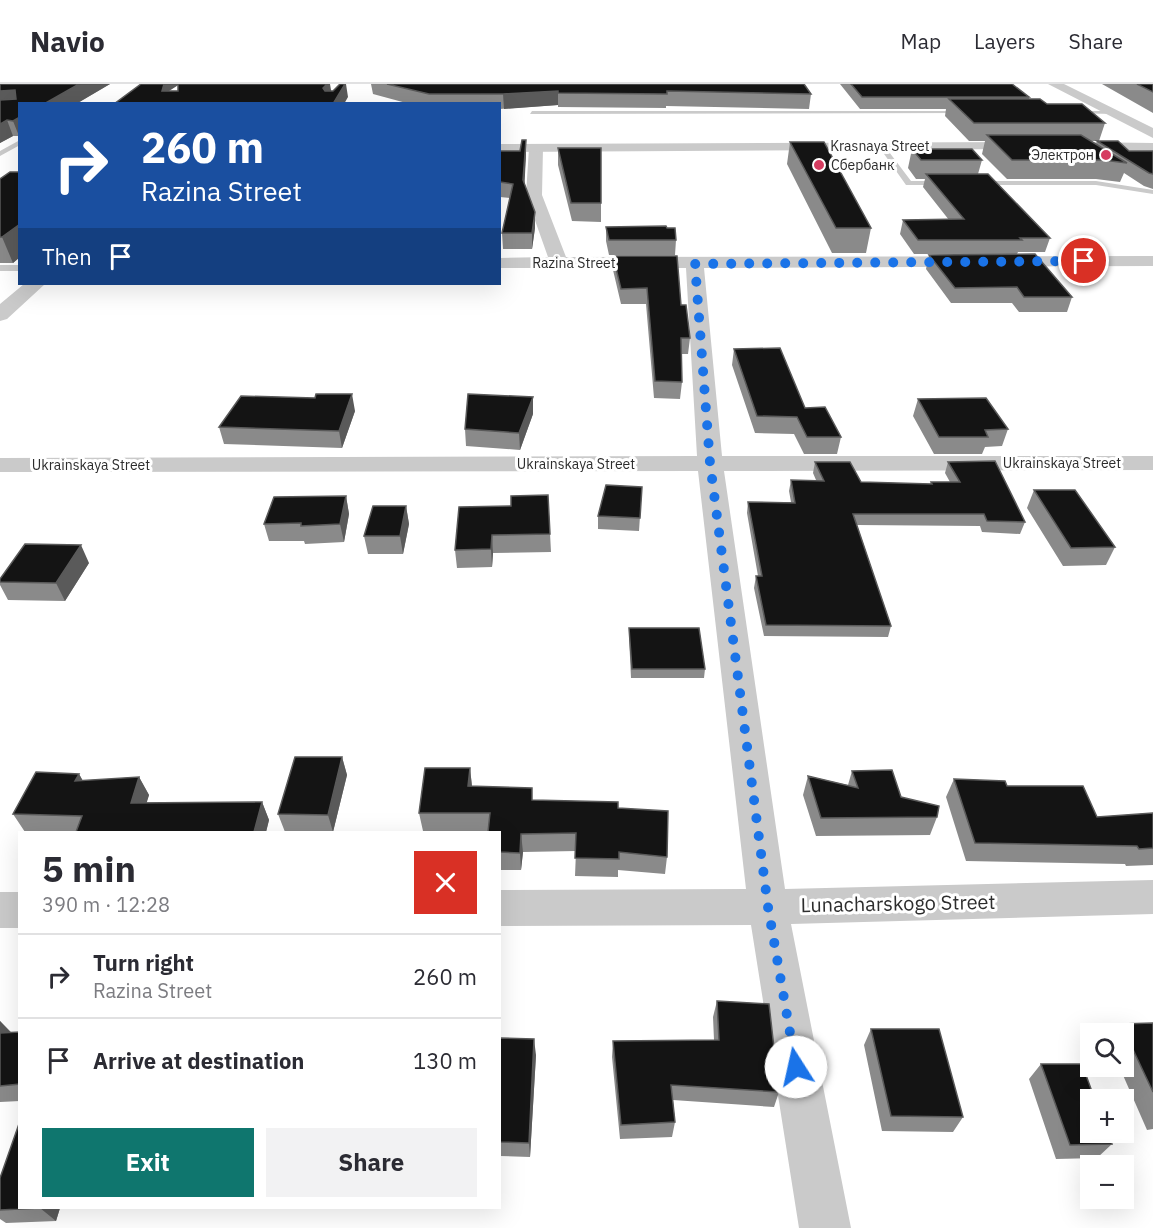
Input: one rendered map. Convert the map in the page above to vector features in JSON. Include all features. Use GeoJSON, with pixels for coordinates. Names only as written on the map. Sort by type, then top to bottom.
{"type":"FeatureCollection","features":[{"type":"Feature","properties":{"kind":"street"},"geometry":{"type":"LineString","coordinates":[[1054,84],[1153,134]]}},
{"type":"Feature","properties":{"kind":"street","name":"Krasnaya Street"},"geometry":{"type":"LineString","coordinates":[[501,148],[1040,146]]}},
{"type":"Feature","properties":{"kind":"street"},"geometry":{"type":"LineString","coordinates":[[1068,146],[1153,147]]}},
{"type":"Feature","properties":{"kind":"street"},"geometry":{"type":"LineString","coordinates":[[536,148],[534,195],[560,263]]}},
{"type":"Feature","properties":{"kind":"street","name":"Razina Street"},"geometry":{"type":"LineString","coordinates":[[501,263],[1153,261]]}},
{"type":"Feature","properties":{"kind":"street"},"geometry":{"type":"LineString","coordinates":[[695,264],[710,463],[768,907],[825,1228]]}},
{"type":"Feature","properties":{"kind":"street"},"geometry":{"type":"LineString","coordinates":[[0,315],[34,285]]}},
{"type":"Feature","properties":{"kind":"street","name":"Ukrainskaya Street"},"geometry":{"type":"LineString","coordinates":[[0,465],[1153,463]]}},
{"type":"Feature","properties":{"kind":"street","name":"Lunacharskogo Street"},"geometry":{"type":"LineString","coordinates":[[501,908],[768,907],[1153,897]]}},
{"type":"Feature","properties":{"kind":"street"},"geometry":{"type":"LineString","coordinates":[[0,910],[18,910]]}},
{"type":"Feature","properties":{"kind":"lane"},"geometry":{"type":"LineString","coordinates":[[532,113],[981,113]]}},
{"type":"Feature","properties":{"kind":"lane"},"geometry":{"type":"LineString","coordinates":[[1064,113],[1111,113]]}},
{"type":"Feature","properties":{"kind":"lane"},"geometry":{"type":"LineString","coordinates":[[0,154],[18,143]]}},
{"type":"Feature","properties":{"kind":"lane"},"geometry":{"type":"LineString","coordinates":[[880,146],[909,183],[956,183]]}},
{"type":"Feature","properties":{"kind":"lane"},"geometry":{"type":"LineString","coordinates":[[1068,146],[1092,158]]}},
{"type":"Feature","properties":{"kind":"lane"},"geometry":{"type":"LineString","coordinates":[[1118,175],[1149,192]]}},
{"type":"Feature","properties":{"kind":"lane"},"geometry":{"type":"LineString","coordinates":[[968,183],[1096,183],[1149,192]]}},
{"type":"Feature","properties":{"kind":"lane"},"geometry":{"type":"LineString","coordinates":[[0,268],[18,268]]}},
{"type":"Feature","properties":{"kind":"building"},"geometry":{"type":"Polygon","coordinates":[[[0,84],[79,84],[48,102],[18,102],[18,118],[0,124],[0,100],[16,99],[15,90],[0,91],[0,84]]]}},
{"type":"Feature","properties":{"kind":"building"},"geometry":{"type":"Polygon","coordinates":[[[141,84],[164,84],[162,91],[178,91],[178,84],[327,84],[323,88],[325,91],[333,91],[340,84],[345,84],[334,102],[117,102],[141,84]]]}},
{"type":"Feature","properties":{"kind":"building"},"geometry":{"type":"Polygon","coordinates":[[[387,84],[804,84],[811,94],[667,91],[667,94],[558,93],[558,91],[429,94],[387,84]]]}},
{"type":"Feature","properties":{"kind":"building"},"geometry":{"type":"Polygon","coordinates":[[[851,84],[1012,84],[1029,97],[862,97],[851,84]]]}},
{"type":"Feature","properties":{"kind":"building"},"geometry":{"type":"Polygon","coordinates":[[[1137,84],[1153,84],[1153,92],[1137,84]]]}},
{"type":"Feature","properties":{"kind":"building"},"geometry":{"type":"Polygon","coordinates":[[[949,99],[1040,99],[1047,104],[1082,104],[1105,123],[974,123],[949,99]]]}},
{"type":"Feature","properties":{"kind":"building"},"geometry":{"type":"Polygon","coordinates":[[[987,135],[1081,135],[1127,163],[1103,160],[1012,160],[987,135]]]}},
{"type":"Feature","properties":{"kind":"building"},"geometry":{"type":"Polygon","coordinates":[[[522,140],[526,140],[523,180],[535,212],[532,233],[502,233],[513,184],[501,182],[501,151],[520,151],[522,140]]]}},
{"type":"Feature","properties":{"kind":"building"},"geometry":{"type":"Polygon","coordinates":[[[1097,141],[1118,141],[1129,151],[1153,151],[1153,174],[1149,173],[1097,141]]]}},
{"type":"Feature","properties":{"kind":"building"},"geometry":{"type":"Polygon","coordinates":[[[790,142],[824,142],[871,228],[836,228],[790,142]]]}},
{"type":"Feature","properties":{"kind":"building"},"geometry":{"type":"Polygon","coordinates":[[[558,148],[601,148],[601,203],[571,203],[558,148]]]}},
{"type":"Feature","properties":{"kind":"building"},"geometry":{"type":"Polygon","coordinates":[[[912,149],[972,149],[982,160],[921,160],[912,149]]]}},
{"type":"Feature","properties":{"kind":"building"},"geometry":{"type":"Polygon","coordinates":[[[10,172],[18,172],[18,225],[2,237],[0,237],[0,179],[10,172]]]}},
{"type":"Feature","properties":{"kind":"building"},"geometry":{"type":"Polygon","coordinates":[[[926,174],[988,174],[1050,238],[918,240],[903,220],[964,219],[926,174]]]}},
{"type":"Feature","properties":{"kind":"building"},"geometry":{"type":"Polygon","coordinates":[[[666,226],[675,228],[676,240],[609,240],[606,227],[666,226]]]}},
{"type":"Feature","properties":{"kind":"building"},"geometry":{"type":"Polygon","coordinates":[[[1035,254],[1072,297],[1024,297],[1017,287],[955,288],[929,255],[1035,254]]]}},
{"type":"Feature","properties":{"kind":"building"},"geometry":{"type":"Polygon","coordinates":[[[613,256],[677,256],[681,305],[686,305],[690,338],[681,338],[682,382],[655,381],[647,288],[621,289],[613,256]]]}},
{"type":"Feature","properties":{"kind":"building"},"geometry":{"type":"Polygon","coordinates":[[[780,348],[805,408],[825,407],[841,437],[807,437],[797,417],[757,416],[734,349],[780,348]]]}},
{"type":"Feature","properties":{"kind":"building"},"geometry":{"type":"Polygon","coordinates":[[[316,394],[352,394],[339,431],[219,427],[241,396],[315,398],[316,394]]]}},
{"type":"Feature","properties":{"kind":"building"},"geometry":{"type":"Polygon","coordinates":[[[468,394],[533,397],[519,433],[465,429],[468,394]]]}},
{"type":"Feature","properties":{"kind":"building"},"geometry":{"type":"Polygon","coordinates":[[[986,398],[1008,429],[985,430],[988,437],[939,437],[918,399],[986,398]]]}},
{"type":"Feature","properties":{"kind":"building"},"geometry":{"type":"Polygon","coordinates":[[[995,461],[1025,522],[987,521],[984,514],[853,514],[891,626],[766,625],[756,576],[762,576],[748,502],[795,503],[791,480],[824,481],[815,462],[850,462],[861,482],[932,484],[931,482],[960,482],[948,462],[995,461]]]}},
{"type":"Feature","properties":{"kind":"building"},"geometry":{"type":"Polygon","coordinates":[[[606,485],[642,487],[640,518],[598,516],[606,485]]]}},
{"type":"Feature","properties":{"kind":"building"},"geometry":{"type":"Polygon","coordinates":[[[1034,490],[1075,490],[1115,547],[1071,548],[1034,490]]]}},
{"type":"Feature","properties":{"kind":"building"},"geometry":{"type":"Polygon","coordinates":[[[548,495],[550,534],[492,535],[491,549],[455,550],[459,507],[511,506],[511,496],[548,495]]]}},
{"type":"Feature","properties":{"kind":"building"},"geometry":{"type":"Polygon","coordinates":[[[346,496],[340,524],[301,526],[301,523],[264,524],[274,497],[346,496]]]}},
{"type":"Feature","properties":{"kind":"building"},"geometry":{"type":"Polygon","coordinates":[[[373,506],[406,506],[400,536],[364,536],[373,506]]]}},
{"type":"Feature","properties":{"kind":"building"},"geometry":{"type":"Polygon","coordinates":[[[25,544],[81,545],[56,583],[0,582],[25,544]]]}},
{"type":"Feature","properties":{"kind":"building"},"geometry":{"type":"Polygon","coordinates":[[[629,628],[699,628],[705,669],[632,669],[629,628]]]}},
{"type":"Feature","properties":{"kind":"building"},"geometry":{"type":"Polygon","coordinates":[[[295,757],[342,757],[328,815],[278,814],[295,757]]]}},
{"type":"Feature","properties":{"kind":"building"},"geometry":{"type":"Polygon","coordinates":[[[425,768],[470,768],[468,786],[532,788],[532,800],[618,802],[618,808],[668,811],[667,857],[619,852],[619,859],[575,858],[576,833],[521,834],[520,853],[501,852],[501,831],[488,831],[490,813],[419,813],[425,768]]]}},
{"type":"Feature","properties":{"kind":"building"},"geometry":{"type":"Polygon","coordinates":[[[892,770],[901,797],[939,806],[937,817],[821,818],[808,776],[858,788],[852,771],[892,770]]]}},
{"type":"Feature","properties":{"kind":"building"},"geometry":{"type":"Polygon","coordinates":[[[36,772],[79,774],[75,781],[139,777],[131,803],[262,802],[254,831],[76,831],[82,816],[13,814],[36,772]]]}},
{"type":"Feature","properties":{"kind":"building"},"geometry":{"type":"Polygon","coordinates":[[[954,779],[1005,781],[1007,786],[1083,786],[1097,817],[1153,813],[1153,848],[975,843],[954,779]]]}},
{"type":"Feature","properties":{"kind":"building"},"geometry":{"type":"Polygon","coordinates":[[[717,1001],[769,1004],[779,1092],[671,1085],[675,1122],[621,1125],[613,1041],[719,1040],[717,1001]]]}},
{"type":"Feature","properties":{"kind":"building"},"geometry":{"type":"Polygon","coordinates":[[[1153,1023],[1153,1092],[1134,1052],[1134,1024],[1153,1023]]]}},
{"type":"Feature","properties":{"kind":"building"},"geometry":{"type":"Polygon","coordinates":[[[871,1029],[939,1029],[963,1117],[891,1116],[871,1029]]]}},
{"type":"Feature","properties":{"kind":"building"},"geometry":{"type":"Polygon","coordinates":[[[18,1032],[18,1084],[0,1086],[0,1033],[18,1032]]]}},
{"type":"Feature","properties":{"kind":"building"},"geometry":{"type":"Polygon","coordinates":[[[501,1038],[534,1039],[529,1143],[501,1142],[501,1038]]]}},
{"type":"Feature","properties":{"kind":"building"},"geometry":{"type":"Polygon","coordinates":[[[1041,1064],[1080,1064],[1080,1077],[1087,1077],[1091,1089],[1080,1089],[1080,1143],[1112,1144],[1070,1145],[1041,1064]]]}},
{"type":"Feature","properties":{"kind":"building"},"geometry":{"type":"Polygon","coordinates":[[[18,1127],[18,1209],[20,1209],[0,1210],[0,1178],[18,1127]]]}},
{"type":"Feature","properties":{"kind":"place","name":"Электрон"},"geometry":{"type":"Point","coordinates":[1106,155]}},
{"type":"Feature","properties":{"kind":"place","name":"Сбербанк"},"geometry":{"type":"Point","coordinates":[819,165]}},
{"type":"Feature","properties":{"kind":"route"},"geometry":{"type":"LineString","coordinates":[[796,1067],[768,907],[710,463],[695,264],[1084,261]]}}]}
